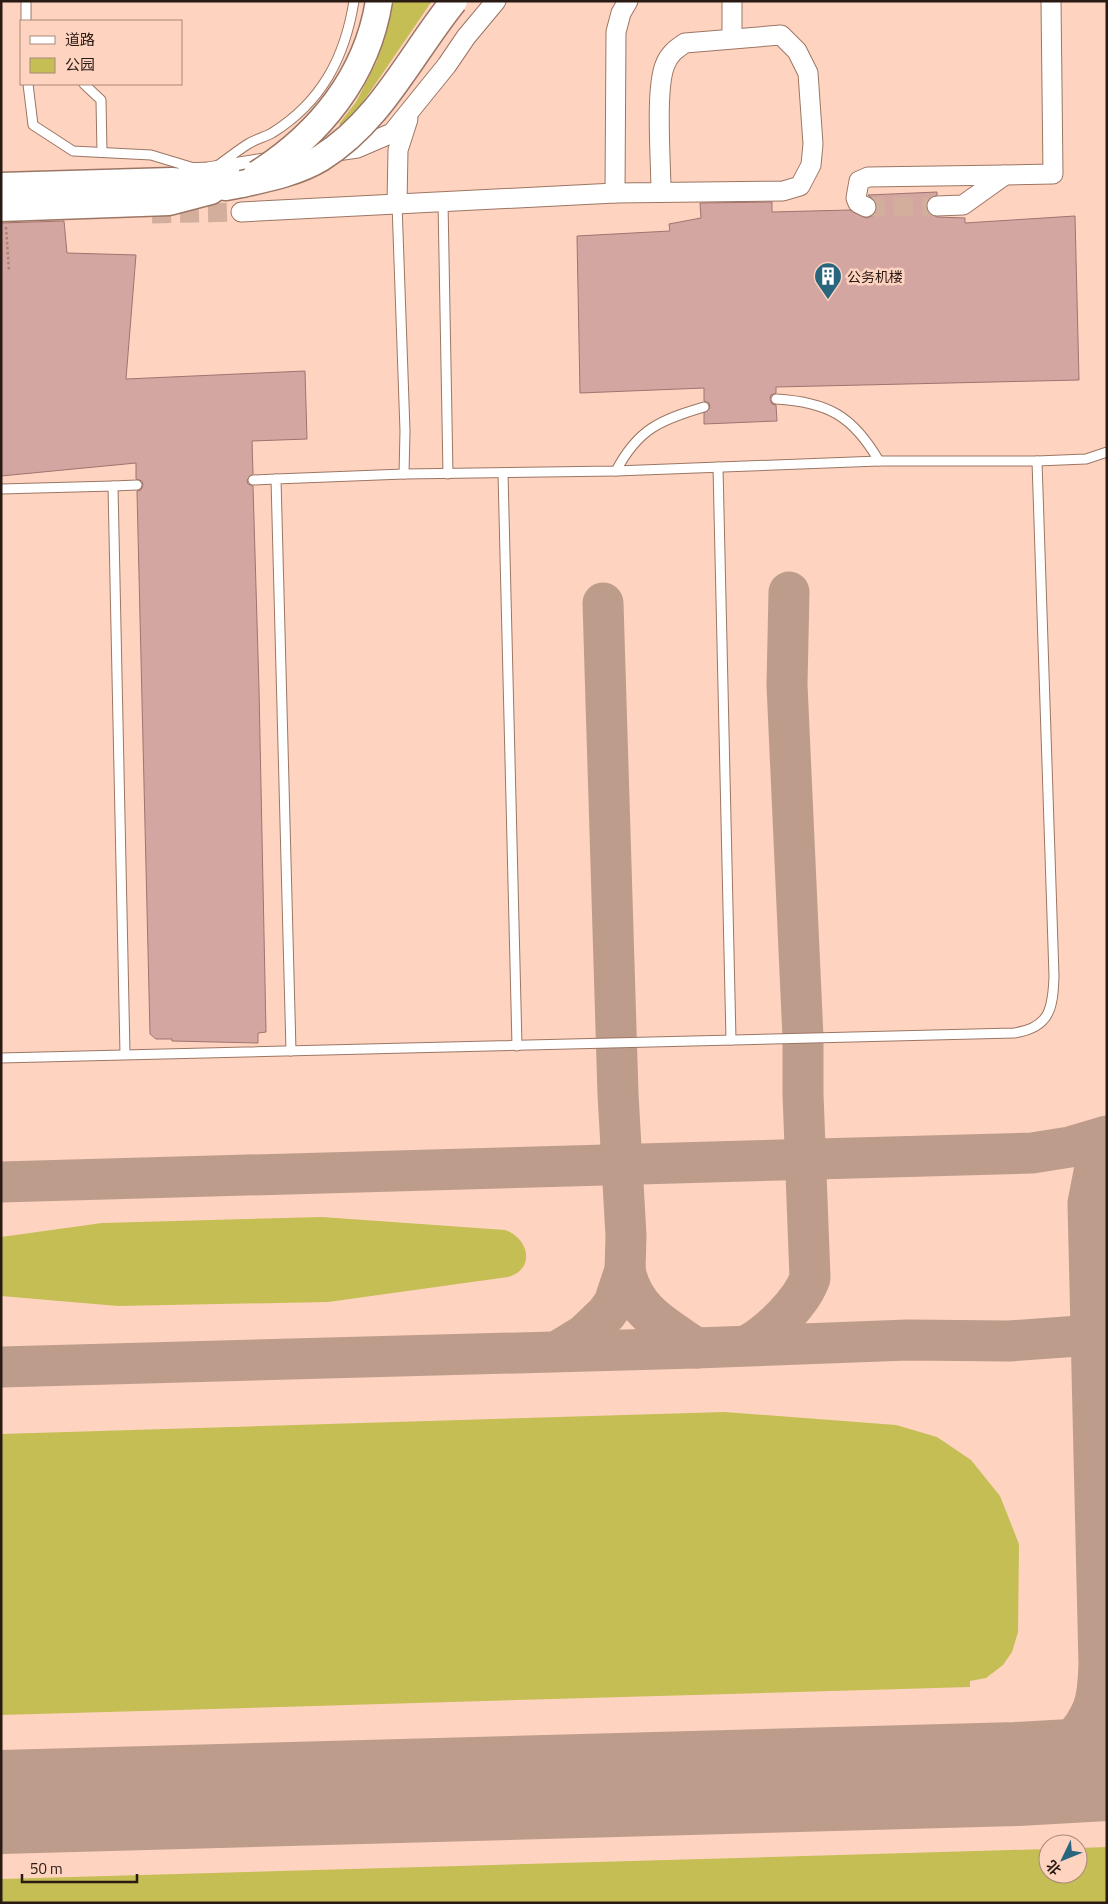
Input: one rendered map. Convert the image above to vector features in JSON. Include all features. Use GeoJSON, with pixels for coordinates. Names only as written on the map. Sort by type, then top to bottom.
{"type":"FeatureCollection","features":[{"type":"Feature","properties":{"kind":"main road"},"geometry":{"type":"LineString","coordinates":[[225,181],[287,152],[334,108],[350,84],[362,60],[379,1]]}},
{"type":"Feature","properties":{"kind":"main road"},"geometry":{"type":"LineString","coordinates":[[2,200],[172,181],[225,181],[301,167],[320,158],[341,144],[376,109],[454,1]]}},
{"type":"Feature","properties":{"kind":"street"},"geometry":{"type":"LineString","coordinates":[[1,181],[225,181],[356,148],[392,133],[414,108],[466,36],[496,1]]}},
{"type":"Feature","properties":{"kind":"street"},"geometry":{"type":"LineString","coordinates":[[615,193],[616,32],[621,13],[628,1]]}},
{"type":"Feature","properties":{"kind":"street"},"geometry":{"type":"LineString","coordinates":[[732,1],[732,37]]}},
{"type":"Feature","properties":{"kind":"street"},"geometry":{"type":"LineString","coordinates":[[866,207],[858,203],[856,198],[856,185],[862,178],[1053,174],[1051,1]]}},
{"type":"Feature","properties":{"kind":"street"},"geometry":{"type":"LineString","coordinates":[[241,212],[615,193],[783,191],[800,186],[807,176],[811,165],[813,144],[806,65],[797,51],[780,35],[732,37],[685,42],[672,52],[664,65],[660,84],[661,192]]}},
{"type":"Feature","properties":{"kind":"street"},"geometry":{"type":"LineString","coordinates":[[397,204],[398,150],[405,125],[414,108]]}},
{"type":"Feature","properties":{"kind":"street"},"geometry":{"type":"LineString","coordinates":[[937,206],[963,205],[1004,175]]}},
{"type":"Feature","properties":{"kind":"lane"},"geometry":{"type":"LineString","coordinates":[[26,1],[26,20]]}},
{"type":"Feature","properties":{"kind":"lane"},"geometry":{"type":"LineString","coordinates":[[28,85],[34,125],[73,150],[151,154],[225,181],[249,143],[271,133],[289,121],[326,81],[340,57],[350,28],[354,1]]}},
{"type":"Feature","properties":{"kind":"lane"},"geometry":{"type":"LineString","coordinates":[[85,85],[101,100],[102,152]]}},
{"type":"Feature","properties":{"kind":"lane"},"geometry":{"type":"LineString","coordinates":[[443,202],[448,474]]}},
{"type":"Feature","properties":{"kind":"lane"},"geometry":{"type":"LineString","coordinates":[[397,204],[405,421],[404,474]]}},
{"type":"Feature","properties":{"kind":"lane"},"geometry":{"type":"LineString","coordinates":[[776,399],[814,404],[835,412],[853,425],[868,442],[879,461]]}},
{"type":"Feature","properties":{"kind":"lane"},"geometry":{"type":"LineString","coordinates":[[616,471],[625,455],[640,437],[657,424],[704,408]]}},
{"type":"Feature","properties":{"kind":"lane"},"geometry":{"type":"LineString","coordinates":[[253,480],[404,474],[616,471],[879,461],[1037,461],[1086,459],[1107,452]]}},
{"type":"Feature","properties":{"kind":"lane"},"geometry":{"type":"LineString","coordinates":[[1,1058],[1014,1033],[1026,1031],[1036,1026],[1050,1012],[1053,1000],[1054,976],[1037,461]]}},
{"type":"Feature","properties":{"kind":"lane"},"geometry":{"type":"LineString","coordinates":[[718,467],[731,1040]]}},
{"type":"Feature","properties":{"kind":"lane"},"geometry":{"type":"LineString","coordinates":[[503,473],[517,1046]]}},
{"type":"Feature","properties":{"kind":"lane"},"geometry":{"type":"LineString","coordinates":[[276,479],[291,1051]]}},
{"type":"Feature","properties":{"kind":"lane"},"geometry":{"type":"LineString","coordinates":[[1,489],[136,485]]}},
{"type":"Feature","properties":{"kind":"lane"},"geometry":{"type":"LineString","coordinates":[[114,486],[125,1054]]}},
{"type":"Feature","properties":{"kind":"path"},"geometry":{"type":"LineString","coordinates":[[2,200],[9,271]]}},
{"type":"Feature","properties":{"kind":"green space"},"geometry":{"type":"Polygon","coordinates":[[[392,1],[432,1],[363,102],[342,126],[339,124],[356,102],[377,61],[392,1]]]}},
{"type":"Feature","properties":{"kind":"green space"},"geometry":{"type":"Polygon","coordinates":[[[322,1217],[505,1230],[520,1240],[524,1246],[526,1261],[517,1273],[508,1277],[328,1302],[118,1306],[1,1296],[1,1237],[102,1223],[322,1217]]]}},
{"type":"Feature","properties":{"kind":"green space"},"geometry":{"type":"Polygon","coordinates":[[[724,1412],[896,1425],[937,1437],[971,1460],[1000,1496],[1019,1544],[1018,1632],[1012,1652],[1003,1665],[986,1678],[970,1681],[970,1687],[1,1715],[1,1434],[724,1412]]]}},
{"type":"Feature","properties":{"kind":"green space"},"geometry":{"type":"Polygon","coordinates":[[[1107,1847],[1107,1903],[1,1903],[1,1879],[1038,1849],[1038,1884],[1088,1884],[1088,1848],[1107,1847]]]}},
{"type":"Feature","properties":{"kind":"building","name":"公务机楼"},"geometry":{"type":"Polygon","coordinates":[[[937,192],[937,195],[927,201],[928,212],[937,217],[965,218],[965,223],[1075,216],[1079,380],[776,387],[776,393],[771,395],[770,399],[772,404],[776,405],[777,421],[704,424],[704,413],[710,408],[709,403],[704,401],[704,388],[580,393],[577,236],[670,231],[669,224],[701,218],[700,203],[772,202],[772,212],[850,210],[866,218],[873,216],[877,207],[875,200],[868,195],[937,192]]]}},
{"type":"Feature","properties":{"kind":"building"},"geometry":{"type":"Polygon","coordinates":[[[64,221],[67,253],[136,255],[126,379],[305,371],[307,439],[252,441],[253,474],[247,480],[248,484],[253,486],[266,1032],[258,1033],[258,1043],[172,1041],[172,1039],[156,1039],[150,1034],[137,491],[141,490],[143,485],[142,481],[136,479],[136,463],[1,476],[1,223],[64,221]]]}},
{"type":"Feature","properties":{"kind":"taxiway"},"geometry":{"type":"LineString","coordinates":[[748,1345],[766,1333],[793,1307],[810,1278],[803,1094],[803,1038],[787,685],[789,592]]}},
{"type":"Feature","properties":{"kind":"taxiway"},"geometry":{"type":"LineString","coordinates":[[558,1351],[584,1335],[606,1314],[614,1303],[625,1270],[626,1236],[618,1094],[603,603]]}},
{"type":"Feature","properties":{"kind":"taxiway"},"geometry":{"type":"LineString","coordinates":[[1,1182],[1032,1153],[1070,1147],[1107,1136]]}},
{"type":"Feature","properties":{"kind":"taxiway"},"geometry":{"type":"LineString","coordinates":[[1017,1774],[1039,1765],[1069,1744],[1090,1715],[1095,1703],[1097,1690],[1099,1665],[1088,1203],[1095,1167],[1107,1147]]}},
{"type":"Feature","properties":{"kind":"taxiway"},"geometry":{"type":"LineString","coordinates":[[625,1270],[629,1284],[643,1307],[662,1324],[696,1348]]}},
{"type":"Feature","properties":{"kind":"taxiway"},"geometry":{"type":"LineString","coordinates":[[1,1367],[696,1348],[908,1340],[1009,1341],[1107,1334]]}},
{"type":"Feature","properties":{"kind":"runway"},"geometry":{"type":"LineString","coordinates":[[1,1802],[1017,1774],[1107,1769]]}},
{"type":"Feature","properties":{"kind":"tunnel"},"geometry":{"type":"LineString","coordinates":[[866,207],[937,206]]}},
{"type":"Feature","properties":{"kind":"tunnel"},"geometry":{"type":"LineString","coordinates":[[152,214],[241,212]]}},
{"type":"Feature","properties":{"kind":"place","name":"公务机楼"},"geometry":{"type":"Point","coordinates":[828,300]}}]}
